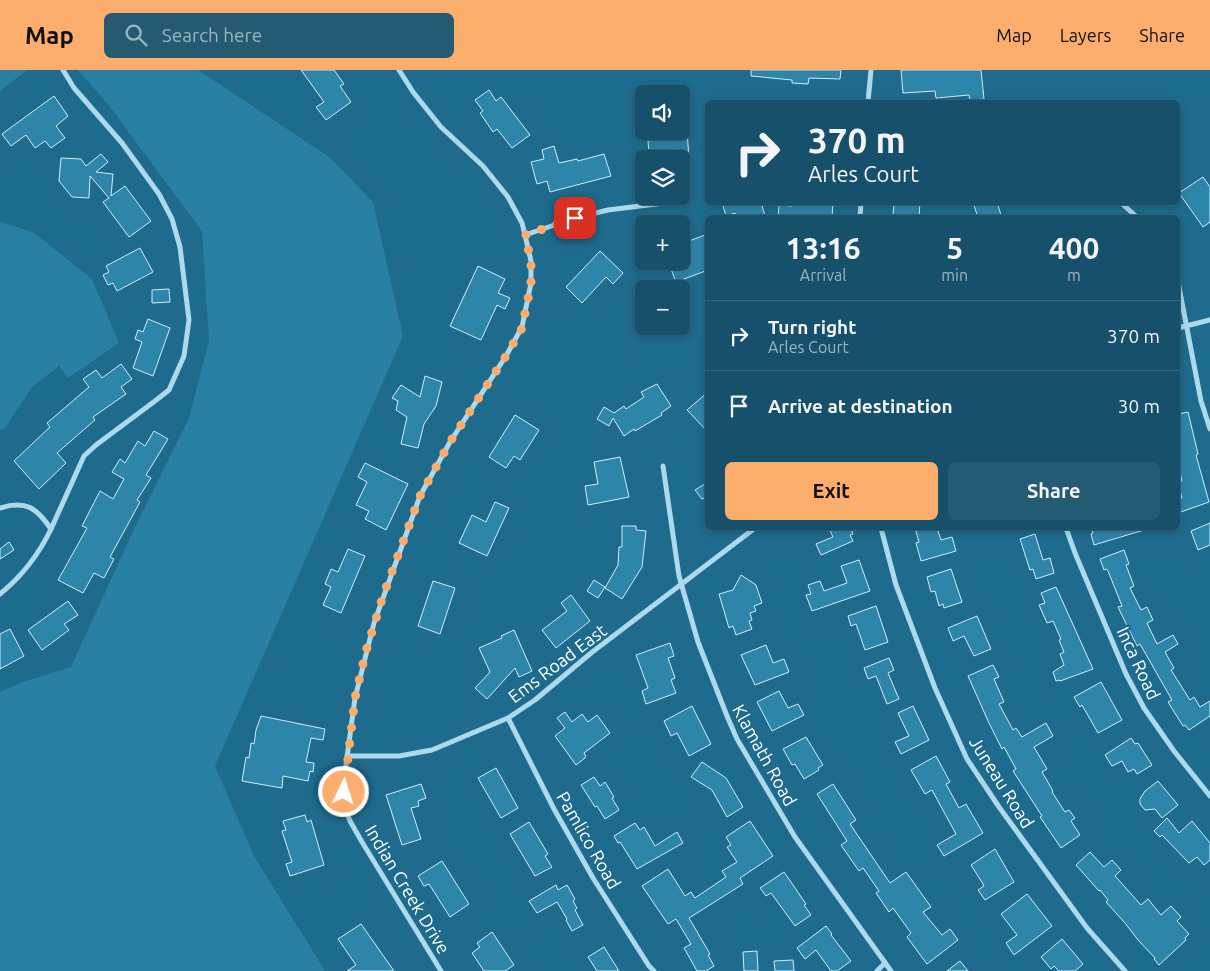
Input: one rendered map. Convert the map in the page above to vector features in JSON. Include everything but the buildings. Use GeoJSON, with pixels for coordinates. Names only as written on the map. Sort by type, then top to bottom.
{"type":"FeatureCollection","features":[{"type":"Feature","properties":{"kind":"street"},"geometry":{"type":"LineString","coordinates":[[0,594],[12,584],[43,546],[84,456],[169,390],[184,356],[189,320],[180,247],[172,219],[159,194],[122,143],[74,88],[63,70]]}},
{"type":"Feature","properties":{"kind":"street","name":"Indian Creek Drive"},"geometry":{"type":"LineString","coordinates":[[398,70],[441,127],[483,166],[508,197],[522,223],[531,261],[531,284],[522,328],[450,442],[420,496],[383,596],[366,651],[355,698],[347,756],[344,804],[350,821],[441,971]]}},
{"type":"Feature","properties":{"kind":"street"},"geometry":{"type":"LineString","coordinates":[[868,100],[871,70]]}},
{"type":"Feature","properties":{"kind":"street"},"geometry":{"type":"LineString","coordinates":[[525,235],[575,218],[608,210],[648,205]]}},
{"type":"Feature","properties":{"kind":"street"},"geometry":{"type":"LineString","coordinates":[[1123,205],[1135,215]]}},
{"type":"Feature","properties":{"kind":"street"},"geometry":{"type":"LineString","coordinates":[[1180,292],[1200,401],[1210,429]]}},
{"type":"Feature","properties":{"kind":"street"},"geometry":{"type":"LineString","coordinates":[[1180,327],[1210,320]]}},
{"type":"Feature","properties":{"kind":"street","name":"Klamath Road"},"geometry":{"type":"LineString","coordinates":[[663,466],[681,584],[698,642],[737,739],[795,837],[891,971]]}},
{"type":"Feature","properties":{"kind":"street"},"geometry":{"type":"LineString","coordinates":[[0,508],[17,504],[34,508],[43,516],[52,529]]}},
{"type":"Feature","properties":{"kind":"street","name":"Ems Road East"},"geometry":{"type":"LineString","coordinates":[[347,756],[399,756],[432,750],[508,718],[535,700],[591,653],[752,530]]}},
{"type":"Feature","properties":{"kind":"street","name":"Juneau Road"},"geometry":{"type":"LineString","coordinates":[[882,530],[896,585],[935,688],[968,759],[999,807],[1087,928],[1125,971]]}},
{"type":"Feature","properties":{"kind":"street","name":"Inca Road"},"geometry":{"type":"LineString","coordinates":[[1067,530],[1074,553],[1126,674],[1144,708],[1174,751],[1210,796]]}},
{"type":"Feature","properties":{"kind":"street","name":"Pamlico Road"},"geometry":{"type":"LineString","coordinates":[[508,718],[554,809],[593,878],[654,971]]}},
{"type":"Feature","properties":{"kind":"street"},"geometry":{"type":"LineString","coordinates":[[877,971],[885,963]]}},
{"type":"Feature","properties":{"kind":"shaded area"},"geometry":{"type":"Polygon","coordinates":[[[0,70],[27,70],[0,91],[0,70]]]}},
{"type":"Feature","properties":{"kind":"shaded area"},"geometry":{"type":"Polygon","coordinates":[[[78,70],[198,70],[328,156],[373,202],[403,336],[215,766],[254,856],[325,971],[0,971],[0,692],[20,683],[71,667],[134,529],[189,418],[209,341],[202,231],[107,103],[78,70]]]}},
{"type":"Feature","properties":{"kind":"shaded area"},"geometry":{"type":"Polygon","coordinates":[[[0,222],[33,232],[92,279],[119,343],[68,378],[59,366],[32,387],[4,429],[0,430],[0,222]]]}},
{"type":"Feature","properties":{"kind":"route"},"geometry":{"type":"LineString","coordinates":[[344,792],[355,698],[366,651],[383,596],[420,496],[450,442],[522,328],[531,284],[531,261],[525,235],[575,218]]}}]}
